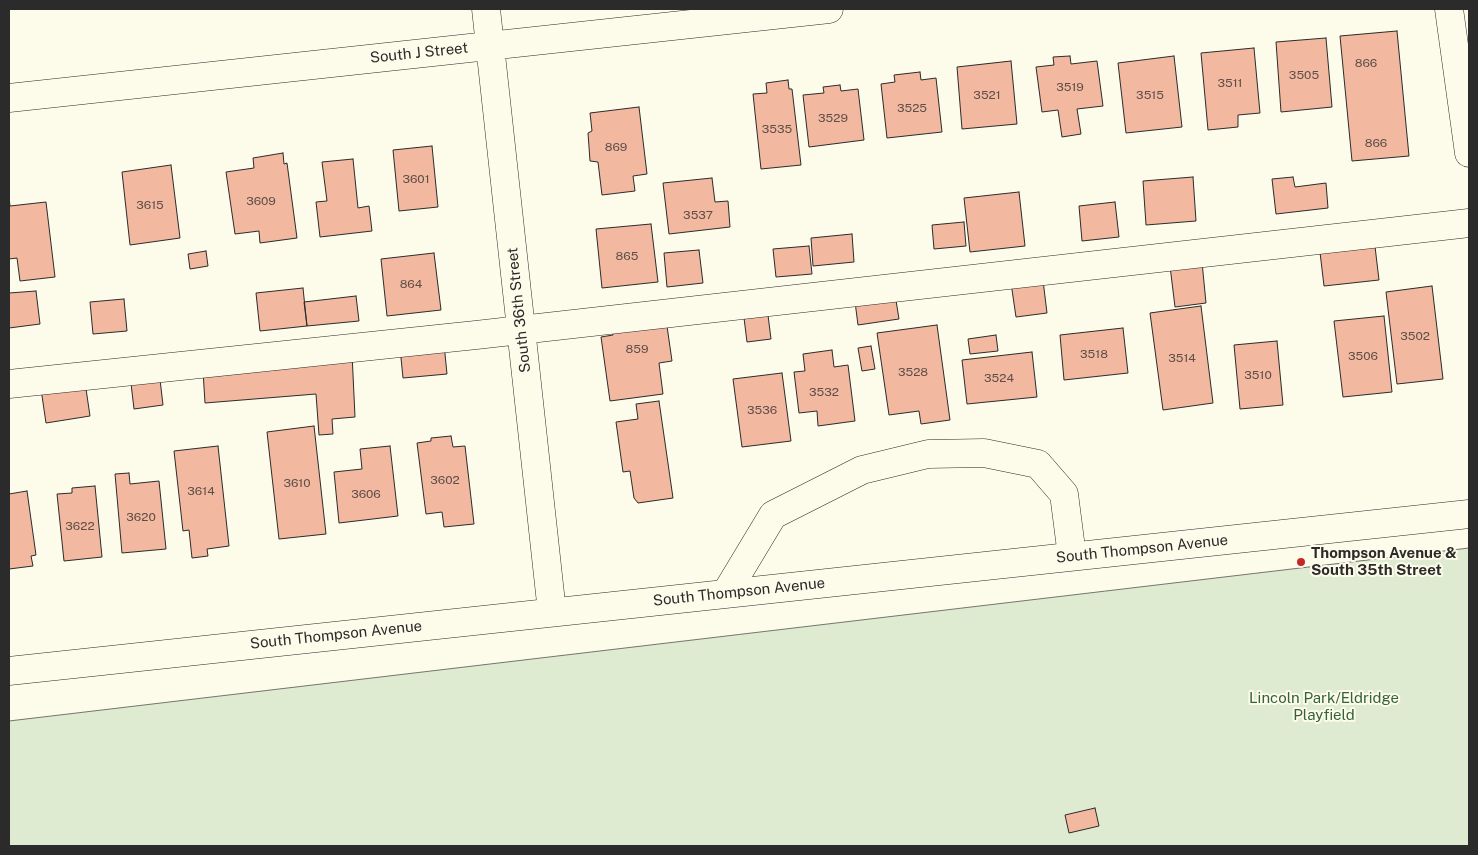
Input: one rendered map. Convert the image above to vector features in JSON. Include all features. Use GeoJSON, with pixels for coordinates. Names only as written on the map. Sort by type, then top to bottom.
{"type":"FeatureCollection","features":[{"type":"Feature","properties":{"kind":"street","name":"South 36th Street"},"geometry":{"type":"LineString","coordinates":[[486,9],[552,612]]}},
{"type":"Feature","properties":{"kind":"street","name":"South J Street"},"geometry":{"type":"LineString","coordinates":[[9,98],[829,9]]}},
{"type":"Feature","properties":{"kind":"street"},"geometry":{"type":"LineString","coordinates":[[1449,9],[1469,153]]}},
{"type":"Feature","properties":{"kind":"street"},"geometry":{"type":"LineString","coordinates":[[9,384],[521,330],[1469,224]]}},
{"type":"Feature","properties":{"kind":"street"},"geometry":{"type":"LineString","coordinates":[[726,593],[773,515],[862,470],[928,454],[984,453],[1038,464],[1064,494],[1072,556]]}},
{"type":"Feature","properties":{"kind":"street","name":"South Thompson Avenue"},"geometry":{"type":"LineString","coordinates":[[9,671],[1469,514]]}},
{"type":"Feature","properties":{"kind":"green space","name":"Lincoln Park/Eldridge Playfield"},"geometry":{"type":"Polygon","coordinates":[[[1469,548],[1469,846],[9,846],[9,721],[1469,548]]]}},
{"type":"Feature","properties":{"kind":"building"},"geometry":{"type":"Polygon","coordinates":[[[1397,31],[1409,156],[1352,161],[1340,36],[1397,31]]]}},
{"type":"Feature","properties":{"kind":"building"},"geometry":{"type":"Polygon","coordinates":[[[1326,38],[1332,107],[1281,112],[1276,42],[1326,38]]]}},
{"type":"Feature","properties":{"kind":"building"},"geometry":{"type":"Polygon","coordinates":[[[1254,48],[1260,113],[1238,115],[1238,127],[1208,130],[1201,53],[1254,48]]]}},
{"type":"Feature","properties":{"kind":"building"},"geometry":{"type":"Polygon","coordinates":[[[1070,56],[1071,64],[1097,61],[1103,106],[1077,109],[1081,134],[1062,137],[1058,110],[1042,112],[1036,67],[1054,65],[1053,57],[1070,56]]]}},
{"type":"Feature","properties":{"kind":"building"},"geometry":{"type":"Polygon","coordinates":[[[1174,56],[1182,127],[1126,133],[1118,63],[1174,56]]]}},
{"type":"Feature","properties":{"kind":"building"},"geometry":{"type":"Polygon","coordinates":[[[1011,61],[1017,124],[962,129],[957,67],[1011,61]]]}},
{"type":"Feature","properties":{"kind":"building"},"geometry":{"type":"Polygon","coordinates":[[[920,72],[921,80],[936,78],[942,132],[887,138],[881,84],[895,82],[894,75],[920,72]]]}},
{"type":"Feature","properties":{"kind":"building"},"geometry":{"type":"Polygon","coordinates":[[[788,80],[789,89],[792,89],[801,165],[761,169],[753,94],[767,93],[766,83],[788,80]]]}},
{"type":"Feature","properties":{"kind":"building"},"geometry":{"type":"Polygon","coordinates":[[[840,85],[841,91],[858,89],[864,140],[809,147],[803,95],[824,93],[823,87],[840,85]]]}},
{"type":"Feature","properties":{"kind":"building"},"geometry":{"type":"Polygon","coordinates":[[[639,107],[647,174],[633,176],[635,191],[602,195],[598,162],[590,161],[588,133],[592,131],[590,113],[639,107]]]}},
{"type":"Feature","properties":{"kind":"building"},"geometry":{"type":"Polygon","coordinates":[[[432,146],[438,207],[399,211],[393,150],[432,146]]]}},
{"type":"Feature","properties":{"kind":"building"},"geometry":{"type":"Polygon","coordinates":[[[283,153],[284,164],[287,163],[297,238],[260,243],[259,231],[235,234],[226,172],[254,168],[253,158],[283,153]]]}},
{"type":"Feature","properties":{"kind":"building"},"geometry":{"type":"Polygon","coordinates":[[[353,159],[358,208],[369,206],[372,231],[320,237],[316,202],[327,201],[322,162],[353,159]]]}},
{"type":"Feature","properties":{"kind":"building"},"geometry":{"type":"Polygon","coordinates":[[[171,165],[180,238],[130,245],[122,172],[171,165]]]}},
{"type":"Feature","properties":{"kind":"building"},"geometry":{"type":"Polygon","coordinates":[[[1193,177],[1196,221],[1146,225],[1143,181],[1193,177]]]}},
{"type":"Feature","properties":{"kind":"building"},"geometry":{"type":"Polygon","coordinates":[[[1293,177],[1295,187],[1326,183],[1328,208],[1276,214],[1272,179],[1293,177]]]}},
{"type":"Feature","properties":{"kind":"building"},"geometry":{"type":"Polygon","coordinates":[[[712,178],[715,202],[728,201],[730,227],[669,234],[663,183],[712,178]]]}},
{"type":"Feature","properties":{"kind":"building"},"geometry":{"type":"Polygon","coordinates":[[[1019,192],[1025,246],[970,252],[964,198],[1019,192]]]}},
{"type":"Feature","properties":{"kind":"building"},"geometry":{"type":"Polygon","coordinates":[[[9,197],[10,206],[46,202],[55,277],[20,281],[17,258],[9,259],[9,197]]]}},
{"type":"Feature","properties":{"kind":"building"},"geometry":{"type":"Polygon","coordinates":[[[1115,202],[1119,237],[1082,241],[1079,206],[1115,202]]]}},
{"type":"Feature","properties":{"kind":"building"},"geometry":{"type":"Polygon","coordinates":[[[964,222],[966,246],[934,249],[932,225],[964,222]]]}},
{"type":"Feature","properties":{"kind":"building"},"geometry":{"type":"Polygon","coordinates":[[[651,224],[658,282],[602,288],[596,229],[651,224]]]}},
{"type":"Feature","properties":{"kind":"building"},"geometry":{"type":"Polygon","coordinates":[[[852,234],[854,262],[813,266],[811,238],[852,234]]]}},
{"type":"Feature","properties":{"kind":"building"},"geometry":{"type":"Polygon","coordinates":[[[1374,238],[1379,280],[1324,286],[1319,244],[1374,238]]]}},
{"type":"Feature","properties":{"kind":"building"},"geometry":{"type":"Polygon","coordinates":[[[809,246],[812,274],[776,277],[773,249],[809,246]]]}},
{"type":"Feature","properties":{"kind":"building"},"geometry":{"type":"Polygon","coordinates":[[[699,250],[703,283],[667,287],[664,253],[699,250]]]}},
{"type":"Feature","properties":{"kind":"building"},"geometry":{"type":"Polygon","coordinates":[[[206,251],[208,266],[190,269],[188,254],[206,251]]]}},
{"type":"Feature","properties":{"kind":"building"},"geometry":{"type":"Polygon","coordinates":[[[434,253],[441,310],[387,316],[381,259],[434,253]]]}},
{"type":"Feature","properties":{"kind":"building"},"geometry":{"type":"Polygon","coordinates":[[[1202,262],[1206,303],[1175,307],[1170,266],[1202,262]]]}},
{"type":"Feature","properties":{"kind":"building"},"geometry":{"type":"Polygon","coordinates":[[[1042,272],[1047,313],[1016,317],[1010,276],[1042,272]]]}},
{"type":"Feature","properties":{"kind":"building"},"geometry":{"type":"Polygon","coordinates":[[[1432,286],[1443,379],[1397,384],[1386,292],[1432,286]]]}},
{"type":"Feature","properties":{"kind":"building"},"geometry":{"type":"Polygon","coordinates":[[[303,288],[307,326],[260,331],[256,293],[303,288]]]}},
{"type":"Feature","properties":{"kind":"building"},"geometry":{"type":"Polygon","coordinates":[[[894,288],[899,319],[858,325],[854,294],[894,288]]]}},
{"type":"Feature","properties":{"kind":"building"},"geometry":{"type":"Polygon","coordinates":[[[36,291],[40,324],[9,328],[9,293],[36,291]]]}},
{"type":"Feature","properties":{"kind":"building"},"geometry":{"type":"Polygon","coordinates":[[[356,296],[359,321],[307,326],[304,302],[356,296]]]}},
{"type":"Feature","properties":{"kind":"building"},"geometry":{"type":"Polygon","coordinates":[[[124,299],[127,331],[93,334],[90,302],[124,299]]]}},
{"type":"Feature","properties":{"kind":"building"},"geometry":{"type":"Polygon","coordinates":[[[1201,306],[1213,403],[1163,410],[1150,313],[1201,306]]]}},
{"type":"Feature","properties":{"kind":"building"},"geometry":{"type":"Polygon","coordinates":[[[767,307],[771,339],[747,342],[743,310],[767,307]]]}},
{"type":"Feature","properties":{"kind":"building"},"geometry":{"type":"Polygon","coordinates":[[[1384,316],[1392,392],[1343,397],[1334,321],[1384,316]]]}},
{"type":"Feature","properties":{"kind":"building"},"geometry":{"type":"Polygon","coordinates":[[[666,319],[672,361],[659,363],[663,394],[610,401],[601,337],[613,335],[611,326],[666,319]]]}},
{"type":"Feature","properties":{"kind":"building"},"geometry":{"type":"Polygon","coordinates":[[[937,325],[950,420],[921,424],[919,411],[889,415],[877,333],[937,325]]]}},
{"type":"Feature","properties":{"kind":"building"},"geometry":{"type":"Polygon","coordinates":[[[1123,328],[1128,373],[1064,380],[1060,335],[1123,328]]]}},
{"type":"Feature","properties":{"kind":"building"},"geometry":{"type":"Polygon","coordinates":[[[996,335],[998,351],[970,354],[968,339],[996,335]]]}},
{"type":"Feature","properties":{"kind":"building"},"geometry":{"type":"Polygon","coordinates":[[[1277,341],[1283,405],[1240,409],[1234,345],[1277,341]]]}},
{"type":"Feature","properties":{"kind":"building"},"geometry":{"type":"Polygon","coordinates":[[[444,344],[447,374],[403,378],[400,348],[444,344]]]}},
{"type":"Feature","properties":{"kind":"building"},"geometry":{"type":"Polygon","coordinates":[[[871,346],[875,369],[862,371],[858,348],[871,346]]]}},
{"type":"Feature","properties":{"kind":"building"},"geometry":{"type":"Polygon","coordinates":[[[832,350],[834,367],[848,365],[855,421],[818,426],[817,411],[799,413],[794,372],[805,371],[803,354],[832,350]]]}},
{"type":"Feature","properties":{"kind":"building"},"geometry":{"type":"Polygon","coordinates":[[[1032,352],[1037,397],[967,404],[962,360],[1032,352]]]}},
{"type":"Feature","properties":{"kind":"building"},"geometry":{"type":"Polygon","coordinates":[[[352,353],[355,417],[332,419],[333,434],[319,435],[316,394],[205,403],[203,371],[352,353]]]}},
{"type":"Feature","properties":{"kind":"building"},"geometry":{"type":"Polygon","coordinates":[[[159,371],[163,405],[134,409],[130,375],[159,371]]]}},
{"type":"Feature","properties":{"kind":"building"},"geometry":{"type":"Polygon","coordinates":[[[782,373],[791,441],[742,447],[733,379],[782,373]]]}},
{"type":"Feature","properties":{"kind":"building"},"geometry":{"type":"Polygon","coordinates":[[[85,382],[90,416],[46,423],[41,389],[85,382]]]}},
{"type":"Feature","properties":{"kind":"building"},"geometry":{"type":"Polygon","coordinates":[[[659,401],[673,498],[638,503],[634,498],[630,471],[623,472],[616,422],[638,419],[636,404],[659,401]]]}},
{"type":"Feature","properties":{"kind":"building"},"geometry":{"type":"Polygon","coordinates":[[[314,426],[326,534],[279,539],[267,432],[314,426]]]}},
{"type":"Feature","properties":{"kind":"building"},"geometry":{"type":"Polygon","coordinates":[[[451,436],[453,447],[465,446],[474,524],[444,527],[442,512],[426,514],[417,443],[431,441],[431,438],[451,436]]]}},
{"type":"Feature","properties":{"kind":"building"},"geometry":{"type":"Polygon","coordinates":[[[218,446],[229,546],[207,549],[208,556],[192,558],[189,530],[183,531],[174,451],[218,446]]]}},
{"type":"Feature","properties":{"kind":"building"},"geometry":{"type":"Polygon","coordinates":[[[390,446],[398,516],[339,523],[334,472],[362,469],[360,449],[390,446]]]}},
{"type":"Feature","properties":{"kind":"building"},"geometry":{"type":"Polygon","coordinates":[[[129,473],[130,484],[159,481],[166,549],[122,553],[115,474],[129,473]]]}},
{"type":"Feature","properties":{"kind":"building"},"geometry":{"type":"Polygon","coordinates":[[[95,486],[102,557],[64,561],[57,494],[72,493],[72,488],[95,486]]]}},
{"type":"Feature","properties":{"kind":"building"},"geometry":{"type":"Polygon","coordinates":[[[27,491],[36,555],[31,556],[33,566],[9,569],[9,494],[27,491]]]}},
{"type":"Feature","properties":{"kind":"building"},"geometry":{"type":"Polygon","coordinates":[[[1095,808],[1099,826],[1069,833],[1065,815],[1095,808]]]}},
{"type":"Feature","properties":{"kind":"place","name":"Thompson Avenue & South 35th Street"},"geometry":{"type":"Point","coordinates":[1301,562]}}]}
